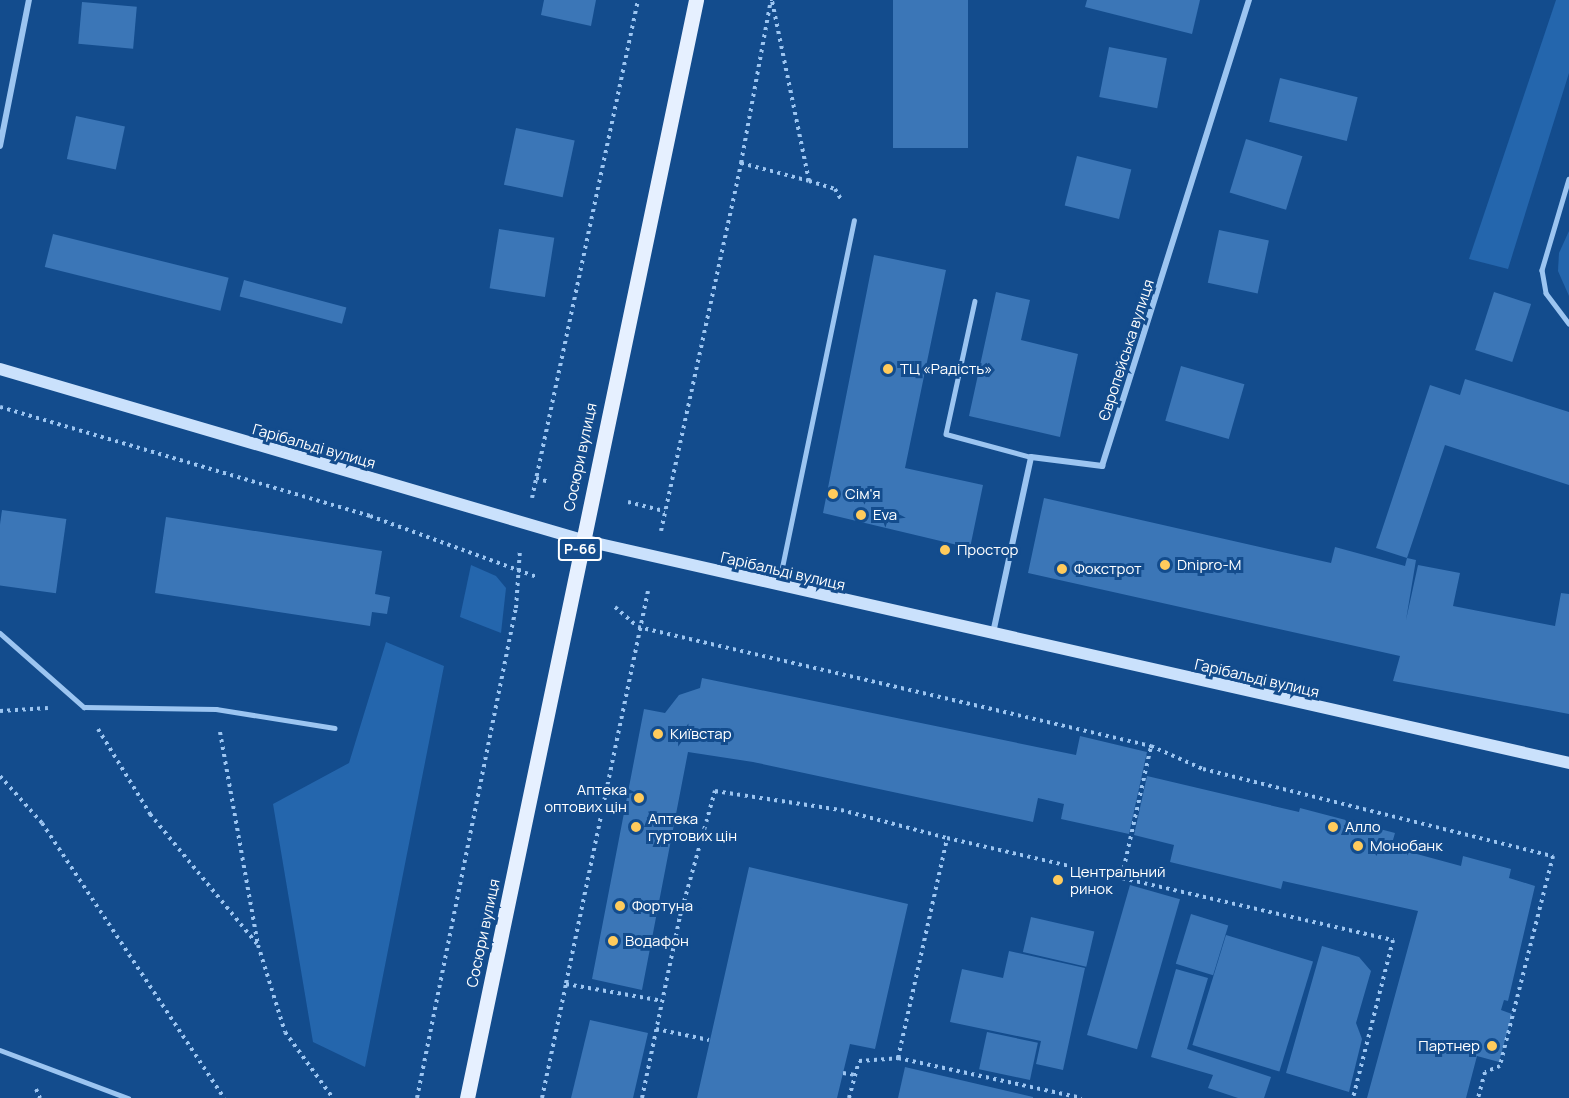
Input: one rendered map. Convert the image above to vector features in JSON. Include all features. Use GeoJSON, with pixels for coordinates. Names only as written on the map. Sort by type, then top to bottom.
{"type":"FeatureCollection","features":[{"type":"Feature","properties":{"kind":"main road","name":"Сосюри вулиця"},"geometry":{"type":"LineString","coordinates":[[467,1098],[696,0]]}},
{"type":"Feature","properties":{"kind":"main road","name":"Гарібальді вулиця"},"geometry":{"type":"LineString","coordinates":[[0,369],[582,540],[1569,762]]}},
{"type":"Feature","properties":{"kind":"street"},"geometry":{"type":"LineString","coordinates":[[0,146],[3,113],[29,0]]}},
{"type":"Feature","properties":{"kind":"street","name":"Європейська вулиця"},"geometry":{"type":"LineString","coordinates":[[1030,457],[1102,466],[1249,0]]}},
{"type":"Feature","properties":{"kind":"street"},"geometry":{"type":"LineString","coordinates":[[993,634],[1030,457]]}},
{"type":"Feature","properties":{"kind":"lane"},"geometry":{"type":"LineString","coordinates":[[1569,179],[1542,270],[1546,293],[1569,323]]}},
{"type":"Feature","properties":{"kind":"lane"},"geometry":{"type":"LineString","coordinates":[[779,585],[854,221]]}},
{"type":"Feature","properties":{"kind":"lane"},"geometry":{"type":"LineString","coordinates":[[975,301],[946,434],[1030,457]]}},
{"type":"Feature","properties":{"kind":"lane"},"geometry":{"type":"LineString","coordinates":[[0,633],[84,707],[216,710],[334,728]]}},
{"type":"Feature","properties":{"kind":"lane"},"geometry":{"type":"LineString","coordinates":[[0,1050],[128,1098]]}},
{"type":"Feature","properties":{"kind":"path"},"geometry":{"type":"LineString","coordinates":[[530,504],[638,0]]}},
{"type":"Feature","properties":{"kind":"path"},"geometry":{"type":"LineString","coordinates":[[658,541],[741,163],[772,0]]}},
{"type":"Feature","properties":{"kind":"path"},"geometry":{"type":"LineString","coordinates":[[772,0],[809,181]]}},
{"type":"Feature","properties":{"kind":"path"},"geometry":{"type":"LineString","coordinates":[[741,163],[835,189]]}},
{"type":"Feature","properties":{"kind":"path"},"geometry":{"type":"LineString","coordinates":[[0,407],[370,516],[537,577]]}},
{"type":"Feature","properties":{"kind":"path"},"geometry":{"type":"LineString","coordinates":[[536,478],[549,482]]}},
{"type":"Feature","properties":{"kind":"path"},"geometry":{"type":"LineString","coordinates":[[627,502],[665,511]]}},
{"type":"Feature","properties":{"kind":"path"},"geometry":{"type":"LineString","coordinates":[[417,1098],[516,608],[516,569],[520,550]]}},
{"type":"Feature","properties":{"kind":"path"},"geometry":{"type":"LineString","coordinates":[[542,1098],[638,627],[648,591]]}},
{"type":"Feature","properties":{"kind":"path"},"geometry":{"type":"LineString","coordinates":[[615,607],[638,627],[1151,746],[1203,769],[1553,856],[1500,1066],[1485,1072],[1478,1098]]}},
{"type":"Feature","properties":{"kind":"path"},"geometry":{"type":"LineString","coordinates":[[0,711],[84,707],[150,814],[258,945]]}},
{"type":"Feature","properties":{"kind":"path"},"geometry":{"type":"LineString","coordinates":[[216,710],[258,945],[285,1032],[333,1098]]}},
{"type":"Feature","properties":{"kind":"path"},"geometry":{"type":"LineString","coordinates":[[1122,876],[1151,746]]}},
{"type":"Feature","properties":{"kind":"path"},"geometry":{"type":"LineString","coordinates":[[0,776],[42,823],[224,1098]]}},
{"type":"Feature","properties":{"kind":"path"},"geometry":{"type":"LineString","coordinates":[[642,1098],[680,916],[715,791],[841,810],[947,838],[1122,876],[1393,940],[1353,1098]]}},
{"type":"Feature","properties":{"kind":"path"},"geometry":{"type":"LineString","coordinates":[[898,1058],[947,838]]}},
{"type":"Feature","properties":{"kind":"path"},"geometry":{"type":"LineString","coordinates":[[566,984],[662,1002]]}},
{"type":"Feature","properties":{"kind":"path"},"geometry":{"type":"LineString","coordinates":[[656,1029],[709,1040]]}},
{"type":"Feature","properties":{"kind":"path"},"geometry":{"type":"LineString","coordinates":[[849,1098],[859,1061],[898,1058],[1082,1098]]}},
{"type":"Feature","properties":{"kind":"path"},"geometry":{"type":"LineString","coordinates":[[843,1073],[855,1076]]}},
{"type":"Feature","properties":{"kind":"shaded area"},"geometry":{"type":"Polygon","coordinates":[[[1556,0],[1569,0],[1569,73],[1508,269],[1469,259],[1556,0]]]}},
{"type":"Feature","properties":{"kind":"shaded area"},"geometry":{"type":"Polygon","coordinates":[[[1569,231],[1569,296],[1558,271],[1559,253],[1569,231]]]}},
{"type":"Feature","properties":{"kind":"shaded area"},"geometry":{"type":"Polygon","coordinates":[[[471,565],[496,576],[506,588],[501,633],[460,617],[471,565]]]}},
{"type":"Feature","properties":{"kind":"shaded area"},"geometry":{"type":"Polygon","coordinates":[[[386,642],[444,666],[365,1067],[313,1042],[273,804],[349,763],[386,642]]]}},
{"type":"Feature","properties":{"kind":"building"},"geometry":{"type":"Polygon","coordinates":[[[544,0],[596,0],[591,26],[541,15],[544,0]]]}},
{"type":"Feature","properties":{"kind":"building"},"geometry":{"type":"Polygon","coordinates":[[[893,0],[968,0],[968,148],[893,148],[893,0]]]}},
{"type":"Feature","properties":{"kind":"building"},"geometry":{"type":"Polygon","coordinates":[[[1087,0],[1200,0],[1192,34],[1085,7],[1087,0]]]}},
{"type":"Feature","properties":{"kind":"building"},"geometry":{"type":"Polygon","coordinates":[[[82,2],[137,7],[133,49],[78,44],[82,2]]]}},
{"type":"Feature","properties":{"kind":"building"},"geometry":{"type":"Polygon","coordinates":[[[1109,47],[1167,58],[1157,108],[1099,97],[1109,47]]]}},
{"type":"Feature","properties":{"kind":"building"},"geometry":{"type":"Polygon","coordinates":[[[1280,78],[1358,97],[1347,141],[1269,122],[1280,78]]]}},
{"type":"Feature","properties":{"kind":"building"},"geometry":{"type":"Polygon","coordinates":[[[76,116],[125,126],[116,169],[67,159],[76,116]]]}},
{"type":"Feature","properties":{"kind":"building"},"geometry":{"type":"Polygon","coordinates":[[[516,128],[575,140],[563,197],[504,185],[516,128]]]}},
{"type":"Feature","properties":{"kind":"building"},"geometry":{"type":"Polygon","coordinates":[[[1246,139],[1302,156],[1286,210],[1230,193],[1246,139]]]}},
{"type":"Feature","properties":{"kind":"building"},"geometry":{"type":"Polygon","coordinates":[[[1077,156],[1131,170],[1119,219],[1065,205],[1077,156]]]}},
{"type":"Feature","properties":{"kind":"building"},"geometry":{"type":"Polygon","coordinates":[[[499,229],[554,238],[545,297],[490,288],[499,229]]]}},
{"type":"Feature","properties":{"kind":"building"},"geometry":{"type":"Polygon","coordinates":[[[1219,230],[1269,241],[1258,293],[1208,283],[1219,230]]]}},
{"type":"Feature","properties":{"kind":"building"},"geometry":{"type":"Polygon","coordinates":[[[53,234],[229,278],[220,311],[45,267],[53,234]]]}},
{"type":"Feature","properties":{"kind":"building","name":"ТЦ «Радість»"},"geometry":{"type":"Polygon","coordinates":[[[874,255],[946,270],[905,468],[983,485],[970,548],[823,513],[874,255]]]}},
{"type":"Feature","properties":{"kind":"building"},"geometry":{"type":"Polygon","coordinates":[[[244,280],[346,307],[342,324],[240,296],[244,280]]]}},
{"type":"Feature","properties":{"kind":"building"},"geometry":{"type":"Polygon","coordinates":[[[996,292],[1030,300],[1021,340],[1078,354],[1060,437],[969,416],[996,292]]]}},
{"type":"Feature","properties":{"kind":"building"},"geometry":{"type":"Polygon","coordinates":[[[1494,292],[1531,304],[1512,362],[1475,350],[1494,292]]]}},
{"type":"Feature","properties":{"kind":"building"},"geometry":{"type":"Polygon","coordinates":[[[1181,366],[1244,384],[1229,439],[1165,421],[1181,366]]]}},
{"type":"Feature","properties":{"kind":"building"},"geometry":{"type":"Polygon","coordinates":[[[1465,379],[1569,412],[1569,485],[1445,445],[1407,558],[1376,548],[1430,385],[1460,395],[1465,379]]]}},
{"type":"Feature","properties":{"kind":"building"},"geometry":{"type":"Polygon","coordinates":[[[1044,498],[1331,563],[1335,547],[1405,566],[1407,558],[1416,560],[1406,620],[1418,565],[1460,573],[1453,606],[1555,626],[1561,593],[1569,594],[1569,714],[1393,681],[1400,656],[1028,573],[1044,498]]]}},
{"type":"Feature","properties":{"kind":"building"},"geometry":{"type":"Polygon","coordinates":[[[2,510],[66,519],[56,593],[0,585],[2,510]]]}},
{"type":"Feature","properties":{"kind":"building"},"geometry":{"type":"Polygon","coordinates":[[[166,517],[382,551],[375,594],[390,597],[387,614],[372,612],[370,626],[155,593],[166,517]]]}},
{"type":"Feature","properties":{"kind":"building"},"geometry":{"type":"Polygon","coordinates":[[[702,678],[1076,755],[1080,736],[1147,752],[1129,834],[1061,819],[1064,804],[1038,798],[1033,822],[753,762],[688,752],[642,990],[592,979],[644,709],[665,713],[679,695],[700,688],[702,678]]]}},
{"type":"Feature","properties":{"kind":"building"},"geometry":{"type":"Polygon","coordinates":[[[1147,776],[1299,812],[1300,808],[1395,833],[1391,847],[1461,866],[1463,856],[1511,869],[1509,878],[1535,886],[1508,1001],[1504,1000],[1501,1010],[1512,1014],[1499,1062],[1477,1056],[1466,1098],[1367,1098],[1418,911],[1283,881],[1281,889],[1170,862],[1174,845],[1134,835],[1147,776]]]}},
{"type":"Feature","properties":{"kind":"building"},"geometry":{"type":"Polygon","coordinates":[[[749,867],[908,904],[875,1049],[850,1044],[837,1098],[697,1098],[749,867]]]}},
{"type":"Feature","properties":{"kind":"building"},"geometry":{"type":"Polygon","coordinates":[[[1130,885],[1180,899],[1137,1049],[1087,1035],[1130,885]]]}},
{"type":"Feature","properties":{"kind":"building"},"geometry":{"type":"Polygon","coordinates":[[[1191,914],[1228,925],[1213,975],[1176,964],[1191,914]]]}},
{"type":"Feature","properties":{"kind":"building"},"geometry":{"type":"Polygon","coordinates":[[[1031,917],[1094,932],[1086,967],[1023,952],[1031,917]]]}},
{"type":"Feature","properties":{"kind":"building"},"geometry":{"type":"Polygon","coordinates":[[[1226,935],[1313,962],[1279,1072],[1192,1045],[1226,935]]]}},
{"type":"Feature","properties":{"kind":"building"},"geometry":{"type":"Polygon","coordinates":[[[1322,946],[1359,957],[1371,971],[1356,1023],[1362,1039],[1349,1092],[1286,1073],[1322,946]]]}},
{"type":"Feature","properties":{"kind":"building"},"geometry":{"type":"Polygon","coordinates":[[[1009,951],[1085,968],[1063,1070],[1036,1064],[1041,1041],[950,1022],[962,969],[1003,978],[1009,951]]]}},
{"type":"Feature","properties":{"kind":"building"},"geometry":{"type":"Polygon","coordinates":[[[1176,969],[1208,978],[1187,1049],[1271,1077],[1264,1098],[1238,1098],[1208,1088],[1213,1075],[1151,1057],[1176,969]]]}},
{"type":"Feature","properties":{"kind":"building"},"geometry":{"type":"Polygon","coordinates":[[[590,1020],[648,1033],[633,1098],[571,1098],[590,1020]]]}},
{"type":"Feature","properties":{"kind":"building"},"geometry":{"type":"Polygon","coordinates":[[[987,1032],[1038,1043],[1030,1080],[979,1069],[987,1032]]]}},
{"type":"Feature","properties":{"kind":"building"},"geometry":{"type":"Polygon","coordinates":[[[905,1067],[1033,1097],[1033,1098],[898,1098],[905,1067]]]}},
{"type":"Feature","properties":{"kind":"place","name":"ТЦ «Радість»"},"geometry":{"type":"Point","coordinates":[888,369]}},
{"type":"Feature","properties":{"kind":"place","name":"Сім'я"},"geometry":{"type":"Point","coordinates":[833,494]}},
{"type":"Feature","properties":{"kind":"place","name":"Eva"},"geometry":{"type":"Point","coordinates":[861,515]}},
{"type":"Feature","properties":{"kind":"place","name":"Простор"},"geometry":{"type":"Point","coordinates":[945,550]}},
{"type":"Feature","properties":{"kind":"place","name":"Dnipro-M"},"geometry":{"type":"Point","coordinates":[1165,565]}},
{"type":"Feature","properties":{"kind":"place","name":"Фокстрот"},"geometry":{"type":"Point","coordinates":[1062,569]}},
{"type":"Feature","properties":{"kind":"place","name":"Київстар"},"geometry":{"type":"Point","coordinates":[658,734]}},
{"type":"Feature","properties":{"kind":"place","name":"Аптека оптових цін"},"geometry":{"type":"Point","coordinates":[639,798]}},
{"type":"Feature","properties":{"kind":"place","name":"Аптека гуртових цін"},"geometry":{"type":"Point","coordinates":[636,827]}},
{"type":"Feature","properties":{"kind":"place","name":"Алло"},"geometry":{"type":"Point","coordinates":[1333,827]}},
{"type":"Feature","properties":{"kind":"place","name":"Монобанк"},"geometry":{"type":"Point","coordinates":[1358,846]}},
{"type":"Feature","properties":{"kind":"place","name":"Центральний ринок"},"geometry":{"type":"Point","coordinates":[1058,880]}},
{"type":"Feature","properties":{"kind":"place","name":"Фортуна"},"geometry":{"type":"Point","coordinates":[620,906]}},
{"type":"Feature","properties":{"kind":"place","name":"Водафон"},"geometry":{"type":"Point","coordinates":[613,941]}},
{"type":"Feature","properties":{"kind":"place","name":"Партнер"},"geometry":{"type":"Point","coordinates":[1492,1046]}}]}
